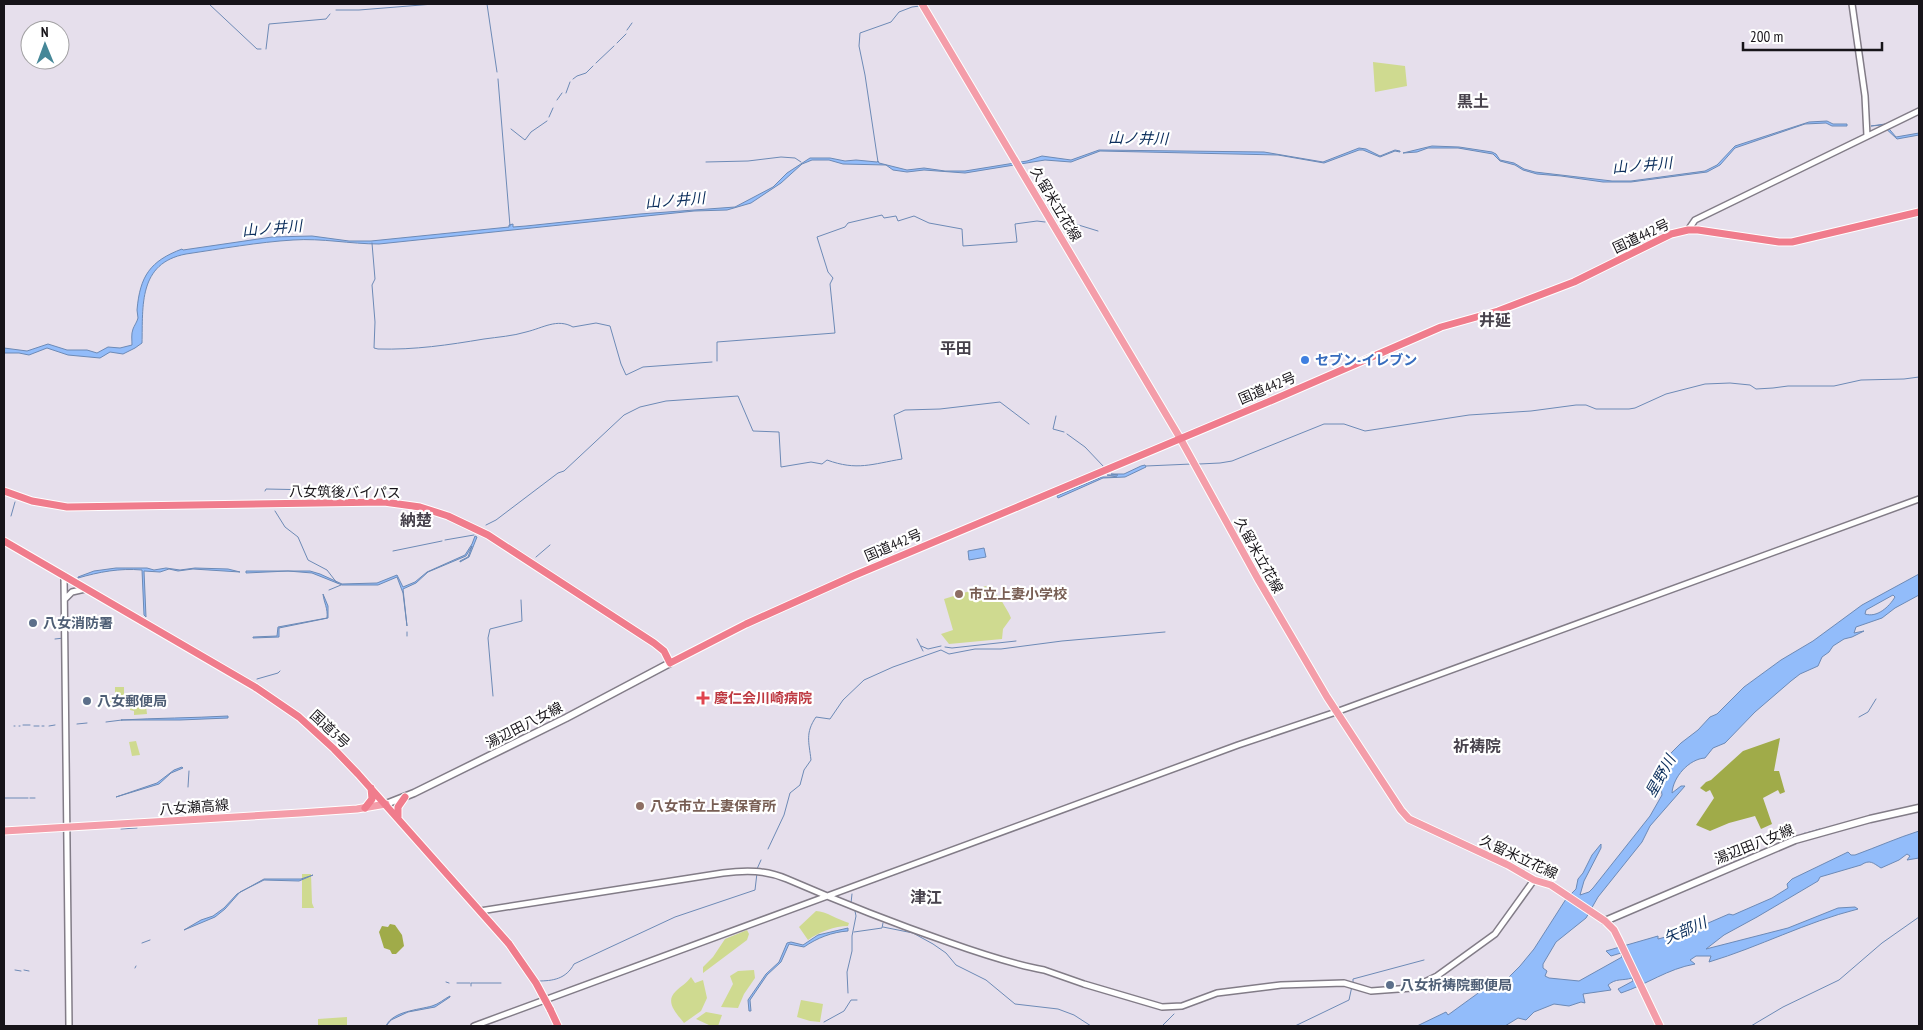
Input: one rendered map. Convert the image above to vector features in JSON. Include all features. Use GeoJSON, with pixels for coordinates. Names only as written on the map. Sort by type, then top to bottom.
{"type":"FeatureCollection","features":[{"type":"Feature","properties":{"kind":"highway","name":"国道442号"},"geometry":{"type":"LineString","coordinates":[[670,663],[785,605],[1441,327],[1498,312],[1574,282],[1670,234],[1688,230],[1778,242],[1792,242],[1919,212]]}},
{"type":"Feature","properties":{"kind":"highway","name":"八女筑後バイパス"},"geometry":{"type":"LineString","coordinates":[[4,491],[32,502],[67,507],[384,502],[420,507],[448,516],[488,535],[654,643],[664,651],[670,663]]}},
{"type":"Feature","properties":{"kind":"highway","name":"国道3号"},"geometry":{"type":"LineString","coordinates":[[4,541],[235,674],[299,717],[334,749],[386,804],[509,944],[536,983],[558,1026]]}},
{"type":"Feature","properties":{"kind":"highway"},"geometry":{"type":"LineString","coordinates":[[365,808],[372,799],[371,788]]}},
{"type":"Feature","properties":{"kind":"highway"},"geometry":{"type":"LineString","coordinates":[[398,818],[398,807],[405,798]]}},
{"type":"Feature","properties":{"kind":"main road","name":"久留米立花線"},"geometry":{"type":"LineString","coordinates":[[922,4],[1180,438],[1259,581],[1336,712],[1376,774],[1409,819],[1508,865],[1534,880],[1551,885],[1605,921],[1614,930],[1660,1026]]}},
{"type":"Feature","properties":{"kind":"main road","name":"湯辺田八女線"},"geometry":{"type":"LineString","coordinates":[[386,804],[405,798],[566,718],[670,663]]}},
{"type":"Feature","properties":{"kind":"main road","name":"八女瀬高線"},"geometry":{"type":"LineString","coordinates":[[4,831],[365,808],[386,804]]}},
{"type":"Feature","properties":{"kind":"main road","name":"湯辺田八女線"},"geometry":{"type":"LineString","coordinates":[[1605,921],[1795,840],[1870,819],[1919,808]]}},
{"type":"Feature","properties":{"kind":"street"},"geometry":{"type":"LineString","coordinates":[[1852,4],[1865,96],[1867,136]]}},
{"type":"Feature","properties":{"kind":"street"},"geometry":{"type":"LineString","coordinates":[[1688,230],[1695,220],[1919,111]]}},
{"type":"Feature","properties":{"kind":"street"},"geometry":{"type":"LineString","coordinates":[[474,1026],[1238,745],[1336,712],[1919,499]]}},
{"type":"Feature","properties":{"kind":"street"},"geometry":{"type":"LineString","coordinates":[[64,576],[69,1026]]}},
{"type":"Feature","properties":{"kind":"street"},"geometry":{"type":"LineString","coordinates":[[65,600],[72,592],[87,590]]}},
{"type":"Feature","properties":{"kind":"street"},"geometry":{"type":"LineString","coordinates":[[480,911],[741,870],[773,873],[880,918],[964,948],[1027,967],[1044,970],[1128,998],[1162,1007],[1173,1007],[1182,1006],[1217,993],[1281,985],[1344,983],[1371,991],[1412,988],[1437,976],[1495,934],[1534,880]]}},
{"type":"Feature","properties":{"kind":"green space"},"geometry":{"type":"Polygon","coordinates":[[[1373,62],[1405,66],[1407,86],[1375,92],[1373,62]]]}},
{"type":"Feature","properties":{"kind":"green space"},"geometry":{"type":"Polygon","coordinates":[[[986,586],[991,592],[1000,597],[1011,618],[1003,629],[1002,639],[949,644],[941,634],[953,630],[944,599],[986,586]]]}},
{"type":"Feature","properties":{"kind":"green space"},"geometry":{"type":"Polygon","coordinates":[[[115,687],[124,687],[124,699],[116,700],[116,706],[110,706],[110,697],[115,696],[115,687]]]}},
{"type":"Feature","properties":{"kind":"green space"},"geometry":{"type":"Polygon","coordinates":[[[146,706],[147,714],[134,715],[134,711],[130,710],[130,707],[146,706]]]}},
{"type":"Feature","properties":{"kind":"green space"},"geometry":{"type":"Polygon","coordinates":[[[1780,738],[1774,771],[1779,771],[1785,792],[1780,794],[1778,790],[1763,798],[1772,824],[1761,829],[1755,816],[1729,823],[1710,831],[1696,825],[1714,798],[1710,790],[1706,792],[1700,788],[1743,751],[1780,738]]]}},
{"type":"Feature","properties":{"kind":"green space"},"geometry":{"type":"Polygon","coordinates":[[[136,741],[140,755],[132,756],[129,742],[136,741]]]}},
{"type":"Feature","properties":{"kind":"green space"},"geometry":{"type":"Polygon","coordinates":[[[302,874],[311,874],[312,903],[314,908],[302,908],[302,874]]]}},
{"type":"Feature","properties":{"kind":"green space"},"geometry":{"type":"Polygon","coordinates":[[[816,911],[824,912],[849,923],[848,926],[827,930],[808,940],[799,927],[816,911]]]}},
{"type":"Feature","properties":{"kind":"green space"},"geometry":{"type":"Polygon","coordinates":[[[390,924],[395,925],[402,935],[404,946],[396,954],[392,954],[390,950],[384,948],[379,932],[382,926],[388,927],[390,924]]]}},
{"type":"Feature","properties":{"kind":"green space"},"geometry":{"type":"Polygon","coordinates":[[[747,930],[749,934],[747,940],[703,973],[703,967],[713,957],[725,939],[747,930]]]}},
{"type":"Feature","properties":{"kind":"green space"},"geometry":{"type":"Polygon","coordinates":[[[754,970],[755,978],[744,994],[738,1008],[721,1007],[733,984],[730,976],[738,971],[754,970]]]}},
{"type":"Feature","properties":{"kind":"green space"},"geometry":{"type":"Polygon","coordinates":[[[691,977],[695,983],[703,980],[707,998],[701,1011],[684,1023],[675,1012],[671,999],[676,991],[691,977]]]}},
{"type":"Feature","properties":{"kind":"green space"},"geometry":{"type":"Polygon","coordinates":[[[801,1000],[823,1004],[820,1022],[797,1017],[801,1000]]]}},
{"type":"Feature","properties":{"kind":"green space"},"geometry":{"type":"Polygon","coordinates":[[[706,1012],[722,1015],[718,1026],[711,1026],[696,1019],[706,1012]]]}},
{"type":"Feature","properties":{"kind":"green space"},"geometry":{"type":"Polygon","coordinates":[[[347,1017],[347,1026],[318,1026],[318,1019],[347,1017]]]}},
{"type":"Feature","properties":{"kind":"water"},"geometry":{"type":"Polygon","coordinates":[[[1827,121],[1833,124],[1847,124],[1847,126],[1832,126],[1826,123],[1805,124],[1735,148],[1720,165],[1707,172],[1631,182],[1603,182],[1537,174],[1500,161],[1493,154],[1458,148],[1428,148],[1417,152],[1403,153],[1432,146],[1459,147],[1492,152],[1500,160],[1514,163],[1524,169],[1535,172],[1612,181],[1631,181],[1705,171],[1717,165],[1735,146],[1809,122],[1827,121]]]}},
{"type":"Feature","properties":{"kind":"water"},"geometry":{"type":"Polygon","coordinates":[[[1885,124],[1896,137],[1919,133],[1919,135],[1897,139],[1882,125],[1871,126],[1885,124]]]}},
{"type":"Feature","properties":{"kind":"water"},"geometry":{"type":"Polygon","coordinates":[[[1359,148],[1366,149],[1380,156],[1395,150],[1400,152],[1395,151],[1380,157],[1359,150],[1324,163],[1278,155],[1100,151],[1071,162],[1045,160],[965,173],[924,170],[907,172],[893,170],[886,165],[843,164],[829,160],[812,160],[802,164],[781,183],[751,203],[727,210],[694,211],[379,244],[293,240],[186,254],[170,259],[159,266],[151,276],[146,288],[144,301],[142,343],[135,348],[123,354],[110,352],[100,358],[68,355],[47,348],[29,355],[4,353],[4,348],[27,351],[48,344],[67,350],[87,350],[97,353],[108,347],[120,348],[132,345],[133,328],[138,318],[138,298],[144,279],[154,265],[182,249],[272,237],[312,236],[349,241],[371,241],[509,227],[509,225],[513,224],[513,227],[640,214],[735,207],[773,187],[787,173],[810,158],[878,161],[879,163],[907,170],[924,168],[965,171],[1027,161],[1042,156],[1071,160],[1099,150],[1264,152],[1323,162],[1359,148]]]}},
{"type":"Feature","properties":{"kind":"water"},"geometry":{"type":"Polygon","coordinates":[[[1145,465],[1146,467],[1125,477],[1103,478],[1058,498],[1057,496],[1102,477],[1117,477],[1107,475],[1124,474],[1145,465]]]}},
{"type":"Feature","properties":{"kind":"water"},"geometry":{"type":"Polygon","coordinates":[[[475,536],[477,537],[469,557],[460,562],[468,557],[472,546],[466,556],[428,572],[416,583],[403,589],[407,626],[403,593],[397,577],[378,585],[342,585],[312,573],[288,571],[310,571],[342,584],[377,583],[397,575],[403,587],[415,582],[427,572],[465,555],[475,536]]]}},
{"type":"Feature","properties":{"kind":"water"},"geometry":{"type":"Polygon","coordinates":[[[984,548],[986,557],[969,560],[968,551],[984,548]]]}},
{"type":"Feature","properties":{"kind":"water"},"geometry":{"type":"Polygon","coordinates":[[[116,568],[147,568],[154,570],[166,568],[180,570],[195,568],[228,569],[240,572],[193,569],[178,571],[169,569],[160,572],[144,571],[146,617],[144,615],[142,570],[109,571],[78,578],[94,571],[116,568]]]}},
{"type":"Feature","properties":{"kind":"water"},"geometry":{"type":"Polygon","coordinates":[[[246,571],[288,571],[246,573],[246,571]]]}},
{"type":"Feature","properties":{"kind":"water"},"geometry":{"type":"Polygon","coordinates":[[[1919,574],[1919,595],[1895,608],[1882,618],[1856,627],[1854,633],[1864,631],[1844,639],[1833,646],[1822,657],[1818,666],[1800,674],[1791,681],[1755,712],[1725,743],[1713,748],[1705,758],[1693,762],[1683,770],[1675,781],[1672,793],[1681,786],[1685,786],[1650,826],[1642,842],[1598,897],[1586,918],[1556,942],[1543,964],[1543,968],[1547,971],[1545,976],[1579,981],[1622,957],[1621,953],[1611,956],[1606,951],[1658,936],[1658,939],[1692,930],[1729,914],[1733,915],[1772,898],[1788,888],[1787,884],[1792,879],[1848,852],[1851,855],[1855,855],[1919,831],[1919,858],[1907,860],[1910,856],[1907,854],[1881,868],[1871,862],[1867,862],[1820,877],[1818,881],[1724,935],[1706,949],[1788,928],[1838,908],[1855,907],[1858,909],[1839,914],[1709,962],[1711,956],[1696,956],[1690,960],[1695,964],[1675,969],[1621,993],[1618,989],[1633,981],[1632,978],[1616,980],[1608,985],[1611,990],[1583,994],[1585,1003],[1581,1002],[1569,1006],[1554,1004],[1534,1012],[1526,1020],[1518,1018],[1505,1026],[1417,1026],[1446,1012],[1448,1015],[1481,991],[1506,980],[1534,949],[1566,899],[1576,889],[1578,879],[1601,844],[1601,848],[1584,881],[1580,895],[1589,892],[1593,888],[1650,816],[1662,795],[1661,787],[1665,775],[1667,757],[1710,717],[1717,714],[1744,687],[1781,660],[1813,641],[1862,605],[1919,574]],[[1893,595],[1866,610],[1865,614],[1869,615],[1882,611],[1895,597],[1893,595]]]}},
{"type":"Feature","properties":{"kind":"water"},"geometry":{"type":"Polygon","coordinates":[[[323,594],[328,606],[328,618],[279,628],[279,637],[253,638],[277,636],[278,627],[327,618],[323,594]]]}},
{"type":"Feature","properties":{"kind":"water"},"geometry":{"type":"Polygon","coordinates":[[[228,716],[228,718],[180,720],[121,720],[201,717],[228,716]]]}},
{"type":"Feature","properties":{"kind":"water"},"geometry":{"type":"Polygon","coordinates":[[[182,767],[171,773],[159,784],[116,797],[157,783],[174,770],[182,767]]]}},
{"type":"Feature","properties":{"kind":"water"},"geometry":{"type":"Polygon","coordinates":[[[313,875],[299,881],[264,880],[246,889],[264,879],[301,879],[313,875]]]}},
{"type":"Feature","properties":{"kind":"water"},"geometry":{"type":"Polygon","coordinates":[[[239,893],[215,917],[184,930],[201,920],[213,916],[239,893]]]}},
{"type":"Feature","properties":{"kind":"water"},"geometry":{"type":"Polygon","coordinates":[[[848,928],[848,931],[825,936],[804,947],[789,944],[781,962],[767,975],[750,1000],[751,1011],[749,1011],[748,1000],[766,974],[779,962],[787,943],[803,945],[818,935],[848,928]]]}},
{"type":"Feature","properties":{"kind":"water"},"geometry":{"type":"Polygon","coordinates":[[[450,996],[435,1007],[408,1012],[391,1020],[386,1026],[389,1021],[400,1014],[435,1005],[450,996]]]}},
{"type":"Feature","properties":{"kind":"waterway"},"geometry":{"type":"LineString","coordinates":[[209,4],[257,49],[261,49]]}},
{"type":"Feature","properties":{"kind":"waterway"},"geometry":{"type":"LineString","coordinates":[[336,10],[434,4]]}},
{"type":"Feature","properties":{"kind":"waterway"},"geometry":{"type":"LineString","coordinates":[[487,4],[497,72]]}},
{"type":"Feature","properties":{"kind":"waterway"},"geometry":{"type":"LineString","coordinates":[[878,162],[859,46],[860,33],[891,22],[899,12],[920,6]]}},
{"type":"Feature","properties":{"kind":"waterway"},"geometry":{"type":"LineString","coordinates":[[266,49],[269,24],[326,19],[330,14]]}},
{"type":"Feature","properties":{"kind":"waterway"},"geometry":{"type":"LineString","coordinates":[[627,30],[632,23]]}},
{"type":"Feature","properties":{"kind":"waterway"},"geometry":{"type":"LineString","coordinates":[[617,43],[626,34]]}},
{"type":"Feature","properties":{"kind":"waterway"},"geometry":{"type":"LineString","coordinates":[[596,63],[614,46]]}},
{"type":"Feature","properties":{"kind":"waterway"},"geometry":{"type":"LineString","coordinates":[[573,79],[586,73],[593,66]]}},
{"type":"Feature","properties":{"kind":"waterway"},"geometry":{"type":"LineString","coordinates":[[498,79],[510,226]]}},
{"type":"Feature","properties":{"kind":"waterway"},"geometry":{"type":"LineString","coordinates":[[566,93],[570,82]]}},
{"type":"Feature","properties":{"kind":"waterway"},"geometry":{"type":"LineString","coordinates":[[557,100],[562,93]]}},
{"type":"Feature","properties":{"kind":"waterway"},"geometry":{"type":"LineString","coordinates":[[549,117],[553,108]]}},
{"type":"Feature","properties":{"kind":"waterway"},"geometry":{"type":"LineString","coordinates":[[511,129],[525,140],[531,132],[547,121]]}},
{"type":"Feature","properties":{"kind":"waterway"},"geometry":{"type":"LineString","coordinates":[[706,162],[748,161],[781,157],[795,158],[801,162]]}},
{"type":"Feature","properties":{"kind":"waterway"},"geometry":{"type":"LineString","coordinates":[[717,361],[717,342],[835,333],[830,284],[833,278],[828,272],[817,237],[845,227],[848,223],[882,215],[884,218],[896,216],[898,221],[914,216],[929,223],[962,229],[963,246],[1017,242],[1015,224],[1037,221],[1045,222]]}},
{"type":"Feature","properties":{"kind":"waterway"},"geometry":{"type":"LineString","coordinates":[[1059,222],[1072,223],[1098,231]]}},
{"type":"Feature","properties":{"kind":"waterway"},"geometry":{"type":"LineString","coordinates":[[372,243],[375,279],[372,285],[375,322],[374,348],[405,349],[431,347],[516,334],[561,323],[573,327],[596,323],[610,326],[626,375],[643,367],[712,362]]}},
{"type":"Feature","properties":{"kind":"waterway"},"geometry":{"type":"LineString","coordinates":[[1199,464],[1232,461],[1324,424],[1344,424],[1365,431],[1469,415],[1531,411],[1576,405],[1586,405],[1596,409],[1629,409],[1666,394],[1705,384],[1730,383],[1750,385],[1756,389],[1788,386],[1834,386],[1861,380],[1919,377]]}},
{"type":"Feature","properties":{"kind":"waterway"},"geometry":{"type":"LineString","coordinates":[[486,525],[496,520],[558,473],[564,471],[624,415],[640,407],[666,401],[738,396],[753,431],[779,432],[781,467],[811,462],[822,464],[827,460],[847,465],[865,466],[902,459],[894,415],[905,410],[940,409],[1000,402],[1029,424]]}},
{"type":"Feature","properties":{"kind":"waterway"},"geometry":{"type":"LineString","coordinates":[[1056,416],[1053,429],[1064,432]]}},
{"type":"Feature","properties":{"kind":"waterway"},"geometry":{"type":"LineString","coordinates":[[1067,434],[1085,447],[1104,467]]}},
{"type":"Feature","properties":{"kind":"waterway"},"geometry":{"type":"LineString","coordinates":[[1146,466],[1192,464]]}},
{"type":"Feature","properties":{"kind":"waterway"},"geometry":{"type":"LineString","coordinates":[[265,491],[266,489],[315,490]]}},
{"type":"Feature","properties":{"kind":"waterway"},"geometry":{"type":"LineString","coordinates":[[11,516],[15,502]]}},
{"type":"Feature","properties":{"kind":"waterway"},"geometry":{"type":"LineString","coordinates":[[275,511],[285,527],[298,537],[308,560],[327,570],[337,583]]}},
{"type":"Feature","properties":{"kind":"waterway"},"geometry":{"type":"LineString","coordinates":[[445,540],[474,535]]}},
{"type":"Feature","properties":{"kind":"waterway"},"geometry":{"type":"LineString","coordinates":[[393,551],[442,541]]}},
{"type":"Feature","properties":{"kind":"waterway"},"geometry":{"type":"LineString","coordinates":[[536,557],[550,545]]}},
{"type":"Feature","properties":{"kind":"waterway"},"geometry":{"type":"LineString","coordinates":[[329,590],[341,585]]}},
{"type":"Feature","properties":{"kind":"waterway"},"geometry":{"type":"LineString","coordinates":[[493,696],[488,638],[490,629],[522,621],[521,600]]}},
{"type":"Feature","properties":{"kind":"waterway"},"geometry":{"type":"LineString","coordinates":[[768,849],[784,815],[790,793],[800,785],[804,770],[811,760],[809,733],[816,717],[830,719],[843,700],[864,680],[893,667],[941,650],[949,654],[975,649],[1001,649],[1062,641],[1165,632]]}},
{"type":"Feature","properties":{"kind":"waterway"},"geometry":{"type":"LineString","coordinates":[[55,639],[64,638]]}},
{"type":"Feature","properties":{"kind":"waterway"},"geometry":{"type":"LineString","coordinates":[[917,639],[923,651]]}},
{"type":"Feature","properties":{"kind":"waterway"},"geometry":{"type":"LineString","coordinates":[[945,647],[952,648],[1016,641]]}},
{"type":"Feature","properties":{"kind":"waterway"},"geometry":{"type":"LineString","coordinates":[[921,646],[928,649],[941,646]]}},
{"type":"Feature","properties":{"kind":"waterway"},"geometry":{"type":"LineString","coordinates":[[257,679],[280,671]]}},
{"type":"Feature","properties":{"kind":"waterway"},"geometry":{"type":"LineString","coordinates":[[1859,717],[1868,712],[1876,699]]}},
{"type":"Feature","properties":{"kind":"waterway"},"geometry":{"type":"LineString","coordinates":[[106,722],[122,720]]}},
{"type":"Feature","properties":{"kind":"waterway"},"geometry":{"type":"LineString","coordinates":[[77,724],[87,723]]}},
{"type":"Feature","properties":{"kind":"waterway"},"geometry":{"type":"LineString","coordinates":[[23,725],[30,725]]}},
{"type":"Feature","properties":{"kind":"waterway"},"geometry":{"type":"LineString","coordinates":[[49,726],[55,725]]}},
{"type":"Feature","properties":{"kind":"waterway"},"geometry":{"type":"LineString","coordinates":[[34,726],[39,726]]}},
{"type":"Feature","properties":{"kind":"waterway"},"geometry":{"type":"LineString","coordinates":[[188,787],[189,771]]}},
{"type":"Feature","properties":{"kind":"waterway"},"geometry":{"type":"LineString","coordinates":[[4,798],[28,798]]}},
{"type":"Feature","properties":{"kind":"waterway"},"geometry":{"type":"LineString","coordinates":[[30,798],[35,798]]}},
{"type":"Feature","properties":{"kind":"waterway"},"geometry":{"type":"LineString","coordinates":[[121,829],[137,828]]}},
{"type":"Feature","properties":{"kind":"waterway"},"geometry":{"type":"LineString","coordinates":[[1816,830],[1820,829]]}},
{"type":"Feature","properties":{"kind":"waterway"},"geometry":{"type":"LineString","coordinates":[[1809,832],[1814,831]]}},
{"type":"Feature","properties":{"kind":"waterway"},"geometry":{"type":"LineString","coordinates":[[1744,858],[1748,856]]}},
{"type":"Feature","properties":{"kind":"waterway"},"geometry":{"type":"LineString","coordinates":[[757,869],[761,860]]}},
{"type":"Feature","properties":{"kind":"waterway"},"geometry":{"type":"LineString","coordinates":[[538,981],[559,978],[567,973],[574,964],[675,917],[755,890],[757,873]]}},
{"type":"Feature","properties":{"kind":"waterway"},"geometry":{"type":"LineString","coordinates":[[851,903],[852,894]]}},
{"type":"Feature","properties":{"kind":"waterway"},"geometry":{"type":"LineString","coordinates":[[848,993],[847,972],[852,951],[855,911]]}},
{"type":"Feature","properties":{"kind":"waterway"},"geometry":{"type":"LineString","coordinates":[[1751,1026],[1783,1007],[1839,980],[1882,943],[1919,917]]}},
{"type":"Feature","properties":{"kind":"waterway"},"geometry":{"type":"LineString","coordinates":[[854,932],[882,928],[883,923]]}},
{"type":"Feature","properties":{"kind":"waterway"},"geometry":{"type":"LineString","coordinates":[[883,927],[913,933],[933,944],[946,953],[956,965],[986,980],[1015,1004],[1058,1009],[1074,1015],[1091,1026]]}},
{"type":"Feature","properties":{"kind":"waterway"},"geometry":{"type":"LineString","coordinates":[[142,943],[150,940]]}},
{"type":"Feature","properties":{"kind":"waterway"},"geometry":{"type":"LineString","coordinates":[[1353,982],[1353,979],[1424,960]]}},
{"type":"Feature","properties":{"kind":"waterway"},"geometry":{"type":"LineString","coordinates":[[15,970],[21,971]]}},
{"type":"Feature","properties":{"kind":"waterway"},"geometry":{"type":"LineString","coordinates":[[24,970],[29,971]]}},
{"type":"Feature","properties":{"kind":"waterway"},"geometry":{"type":"LineString","coordinates":[[457,983],[470,983]]}},
{"type":"Feature","properties":{"kind":"waterway"},"geometry":{"type":"LineString","coordinates":[[471,986],[471,983],[501,983]]}},
{"type":"Feature","properties":{"kind":"waterway"},"geometry":{"type":"LineString","coordinates":[[1295,1026],[1349,1000],[1352,986]]}},
{"type":"Feature","properties":{"kind":"waterway"},"geometry":{"type":"LineString","coordinates":[[824,1022],[844,1011],[851,1000],[857,1000]]}},
{"type":"Feature","properties":{"kind":"waterway"},"geometry":{"type":"LineString","coordinates":[[1162,1026],[1174,1014]]}},
{"type":"Feature","properties":{"kind":"place","name":"セブン-イレブン"},"geometry":{"type":"Point","coordinates":[1305,360]}},
{"type":"Feature","properties":{"kind":"place","name":"市立上妻小学校"},"geometry":{"type":"Point","coordinates":[959,594]}},
{"type":"Feature","properties":{"kind":"place","name":"八女消防署"},"geometry":{"type":"Point","coordinates":[33,623]}},
{"type":"Feature","properties":{"kind":"place","name":"慶仁会川崎病院"},"geometry":{"type":"Point","coordinates":[703,698]}},
{"type":"Feature","properties":{"kind":"place","name":"八女郵便局"},"geometry":{"type":"Point","coordinates":[87,701]}},
{"type":"Feature","properties":{"kind":"place","name":"八女市立上妻保育所"},"geometry":{"type":"Point","coordinates":[640,806]}},
{"type":"Feature","properties":{"kind":"place","name":"八女祈祷院郵便局"},"geometry":{"type":"Point","coordinates":[1390,985]}},
{"type":"Feature","properties":{"kind":"district","name":"黒土"},"geometry":{"type":"Point","coordinates":[1473,101]}},
{"type":"Feature","properties":{"kind":"district","name":"井延"},"geometry":{"type":"Point","coordinates":[1495,320]}},
{"type":"Feature","properties":{"kind":"district","name":"平田"},"geometry":{"type":"Point","coordinates":[956,348]}},
{"type":"Feature","properties":{"kind":"district","name":"納楚"},"geometry":{"type":"Point","coordinates":[416,520]}},
{"type":"Feature","properties":{"kind":"district","name":"祈祷院"},"geometry":{"type":"Point","coordinates":[1477,746]}},
{"type":"Feature","properties":{"kind":"district","name":"津江"},"geometry":{"type":"Point","coordinates":[926,897]}},
{"type":"Feature","properties":{"kind":"water label","name":"山ノ井川"},"geometry":{"type":"Point","coordinates":[1138,138]}},
{"type":"Feature","properties":{"kind":"water label","name":"山ノ井川"},"geometry":{"type":"Point","coordinates":[1642,165]}},
{"type":"Feature","properties":{"kind":"water label","name":"山ノ井川"},"geometry":{"type":"Point","coordinates":[675,200]}},
{"type":"Feature","properties":{"kind":"water label","name":"山ノ井川"},"geometry":{"type":"Point","coordinates":[272,228]}},
{"type":"Feature","properties":{"kind":"water label","name":"星野川"},"geometry":{"type":"Point","coordinates":[1660,776]}},
{"type":"Feature","properties":{"kind":"water label","name":"矢部川"},"geometry":{"type":"Point","coordinates":[1685,930]}}]}
